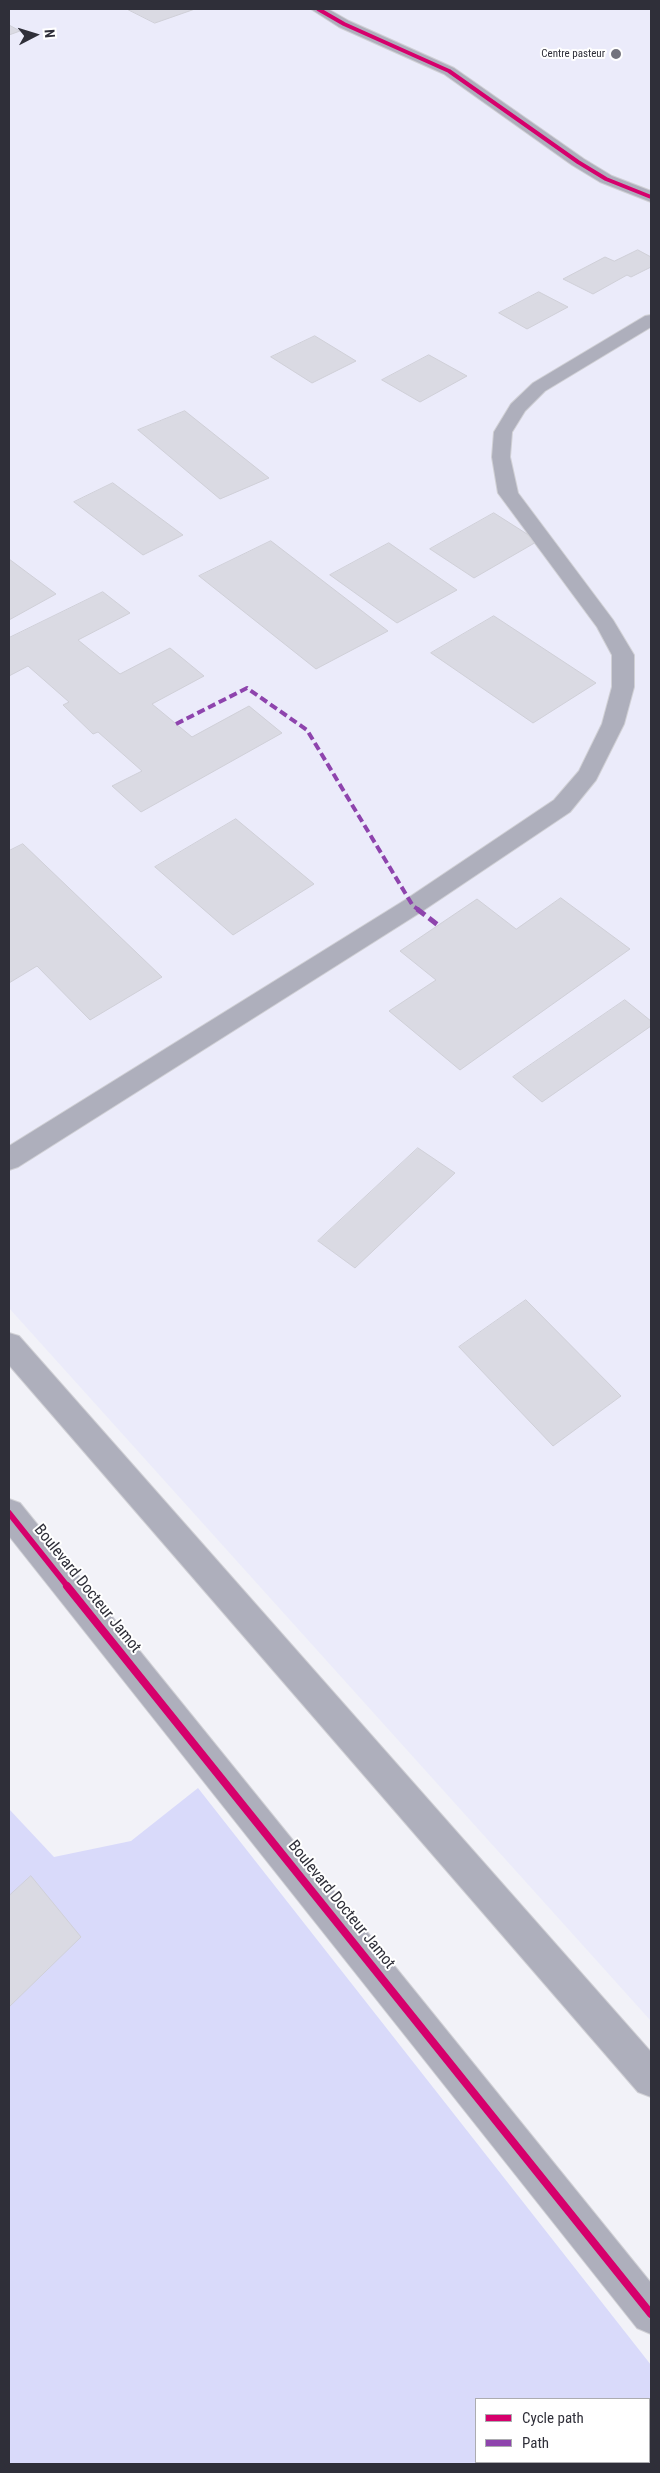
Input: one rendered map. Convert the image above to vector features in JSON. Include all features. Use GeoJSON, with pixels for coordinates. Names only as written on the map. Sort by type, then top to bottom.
{"type":"FeatureCollection","features":[{"type":"Feature","properties":{"kind":"street"},"geometry":{"type":"LineString","coordinates":[[318,9],[344,24],[449,71],[578,162],[606,179],[651,197]]}},
{"type":"Feature","properties":{"kind":"street"},"geometry":{"type":"LineString","coordinates":[[9,1159],[413,906],[562,806],[588,775],[613,724],[623,687],[622,655],[606,625],[508,493],[501,458],[504,432],[518,408],[539,387],[651,320]]}},
{"type":"Feature","properties":{"kind":"street"},"geometry":{"type":"LineString","coordinates":[[9,1344],[651,2079]]}},
{"type":"Feature","properties":{"kind":"street","name":"Boulevard Docteur Jamot"},"geometry":{"type":"LineString","coordinates":[[9,1513],[651,2314]]}},
{"type":"Feature","properties":{"kind":"shaded area"},"geometry":{"type":"Polygon","coordinates":[[[9,9],[651,9],[651,2021],[9,1308],[9,9]]]}},
{"type":"Feature","properties":{"kind":"shaded area"},"geometry":{"type":"Polygon","coordinates":[[[198,1788],[651,2365],[651,2464],[9,2464],[9,1809],[54,1857],[131,1841],[198,1788]]]}},
{"type":"Feature","properties":{"kind":"building"},"geometry":{"type":"Polygon","coordinates":[[[127,9],[195,9],[155,23],[127,9]]]}},
{"type":"Feature","properties":{"kind":"building"},"geometry":{"type":"Polygon","coordinates":[[[9,25],[20,31],[9,35],[9,25]]]}},
{"type":"Feature","properties":{"kind":"building"},"geometry":{"type":"Polygon","coordinates":[[[638,250],[651,257],[651,267],[631,277],[627,275],[593,294],[563,279],[605,257],[614,261],[638,250]]]}},
{"type":"Feature","properties":{"kind":"building"},"geometry":{"type":"Polygon","coordinates":[[[539,292],[568,307],[527,329],[499,313],[539,292]]]}},
{"type":"Feature","properties":{"kind":"building"},"geometry":{"type":"Polygon","coordinates":[[[315,336],[356,361],[312,383],[271,357],[315,336]]]}},
{"type":"Feature","properties":{"kind":"building"},"geometry":{"type":"Polygon","coordinates":[[[429,355],[467,376],[420,402],[382,380],[429,355]]]}},
{"type":"Feature","properties":{"kind":"building"},"geometry":{"type":"Polygon","coordinates":[[[185,411],[269,478],[220,499],[138,430],[185,411]]]}},
{"type":"Feature","properties":{"kind":"building"},"geometry":{"type":"Polygon","coordinates":[[[113,483],[183,535],[143,555],[74,502],[113,483]]]}},
{"type":"Feature","properties":{"kind":"building"},"geometry":{"type":"Polygon","coordinates":[[[494,513],[538,541],[474,578],[430,549],[494,513]]]}},
{"type":"Feature","properties":{"kind":"building"},"geometry":{"type":"Polygon","coordinates":[[[271,541],[388,631],[316,669],[199,576],[271,541]]]}},
{"type":"Feature","properties":{"kind":"building"},"geometry":{"type":"Polygon","coordinates":[[[389,543],[457,590],[397,623],[330,575],[389,543]]]}},
{"type":"Feature","properties":{"kind":"building"},"geometry":{"type":"Polygon","coordinates":[[[9,559],[56,594],[9,620],[9,559]]]}},
{"type":"Feature","properties":{"kind":"building"},"geometry":{"type":"Polygon","coordinates":[[[103,592],[130,613],[78,640],[120,674],[170,648],[204,676],[152,704],[192,737],[249,706],[282,733],[141,812],[112,786],[142,771],[98,732],[93,734],[63,705],[69,702],[28,666],[9,676],[9,638],[103,592]]]}},
{"type":"Feature","properties":{"kind":"building"},"geometry":{"type":"Polygon","coordinates":[[[494,616],[596,683],[533,723],[431,653],[494,616]]]}},
{"type":"Feature","properties":{"kind":"building"},"geometry":{"type":"Polygon","coordinates":[[[236,819],[314,884],[233,935],[155,867],[236,819]]]}},
{"type":"Feature","properties":{"kind":"building"},"geometry":{"type":"Polygon","coordinates":[[[23,844],[162,977],[90,1020],[37,966],[9,983],[9,851],[23,844]]]}},
{"type":"Feature","properties":{"kind":"building"},"geometry":{"type":"Polygon","coordinates":[[[561,898],[630,949],[460,1070],[389,1011],[436,980],[400,951],[477,899],[516,929],[561,898]]]}},
{"type":"Feature","properties":{"kind":"building"},"geometry":{"type":"Polygon","coordinates":[[[625,1000],[651,1021],[651,1026],[542,1102],[513,1077],[625,1000]]]}},
{"type":"Feature","properties":{"kind":"building"},"geometry":{"type":"Polygon","coordinates":[[[418,1148],[455,1173],[355,1268],[318,1241],[418,1148]]]}},
{"type":"Feature","properties":{"kind":"building"},"geometry":{"type":"Polygon","coordinates":[[[526,1300],[621,1396],[553,1446],[459,1347],[526,1300]]]}},
{"type":"Feature","properties":{"kind":"building"},"geometry":{"type":"Polygon","coordinates":[[[31,1876],[81,1937],[9,2007],[9,1896],[31,1876]]]}},
{"type":"Feature","properties":{"kind":"marked path"},"geometry":{"type":"LineString","coordinates":[[176,724],[247,688],[307,730],[413,906],[438,925]]}},
{"type":"Feature","properties":{"kind":"cycle path"},"geometry":{"type":"LineString","coordinates":[[318,9],[344,24],[449,71],[578,162],[606,179],[651,197]]}},
{"type":"Feature","properties":{"kind":"cycle path"},"geometry":{"type":"LineString","coordinates":[[9,1513],[651,2314]]}},
{"type":"Feature","properties":{"kind":"place","name":"Centre pasteur"},"geometry":{"type":"Point","coordinates":[616,54]}}]}
